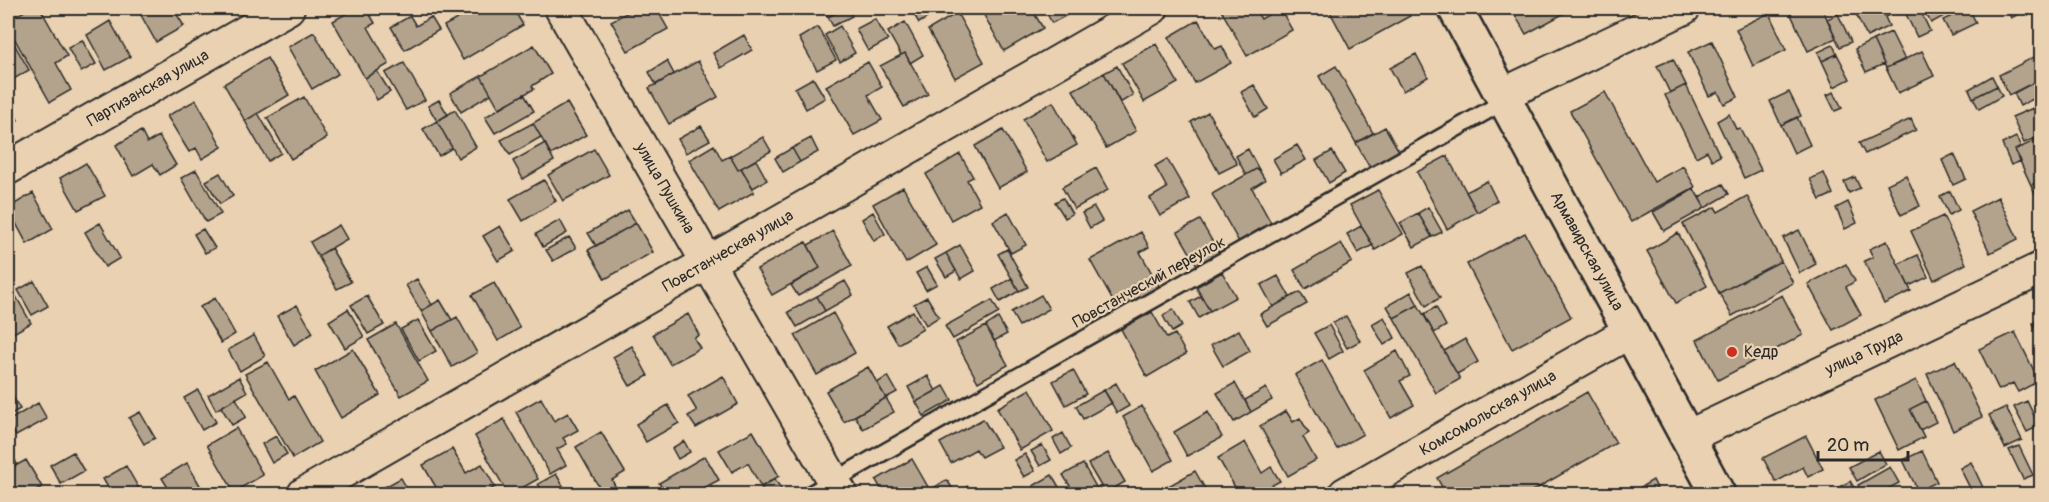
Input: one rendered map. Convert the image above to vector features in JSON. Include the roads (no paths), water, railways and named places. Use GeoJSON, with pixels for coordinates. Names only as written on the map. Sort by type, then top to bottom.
{"type":"FeatureCollection","features":[{"type":"Feature","properties":{"kind":"street","name":"Партизанская улица"},"geometry":{"type":"LineString","coordinates":[[8,168],[288,8]]}},
{"type":"Feature","properties":{"kind":"street","name":"улица Пушкина"},"geometry":{"type":"LineString","coordinates":[[561,8],[708,262],[828,490]]}},
{"type":"Feature","properties":{"kind":"street","name":"Повстанческая улица"},"geometry":{"type":"LineString","coordinates":[[304,495],[1152,8]]}},
{"type":"Feature","properties":{"kind":"street","name":"Армавирская улица"},"geometry":{"type":"LineString","coordinates":[[1455,8],[1718,495]]}},
{"type":"Feature","properties":{"kind":"street"},"geometry":{"type":"LineString","coordinates":[[1504,98],[1684,8]]}},
{"type":"Feature","properties":{"kind":"street","name":"улица Труда"},"geometry":{"type":"LineString","coordinates":[[1687,437],[2042,268]]}},
{"type":"Feature","properties":{"kind":"street","name":"Комсомольская улица"},"geometry":{"type":"LineString","coordinates":[[1346,495],[1630,331]]}},
{"type":"Feature","properties":{"kind":"lane","name":"Повстанческий переулок"},"geometry":{"type":"LineString","coordinates":[[828,490],[1504,98]]}},
{"type":"Feature","properties":{"kind":"place","name":"Кедр"},"geometry":{"type":"Point","coordinates":[1732,352]}}]}
